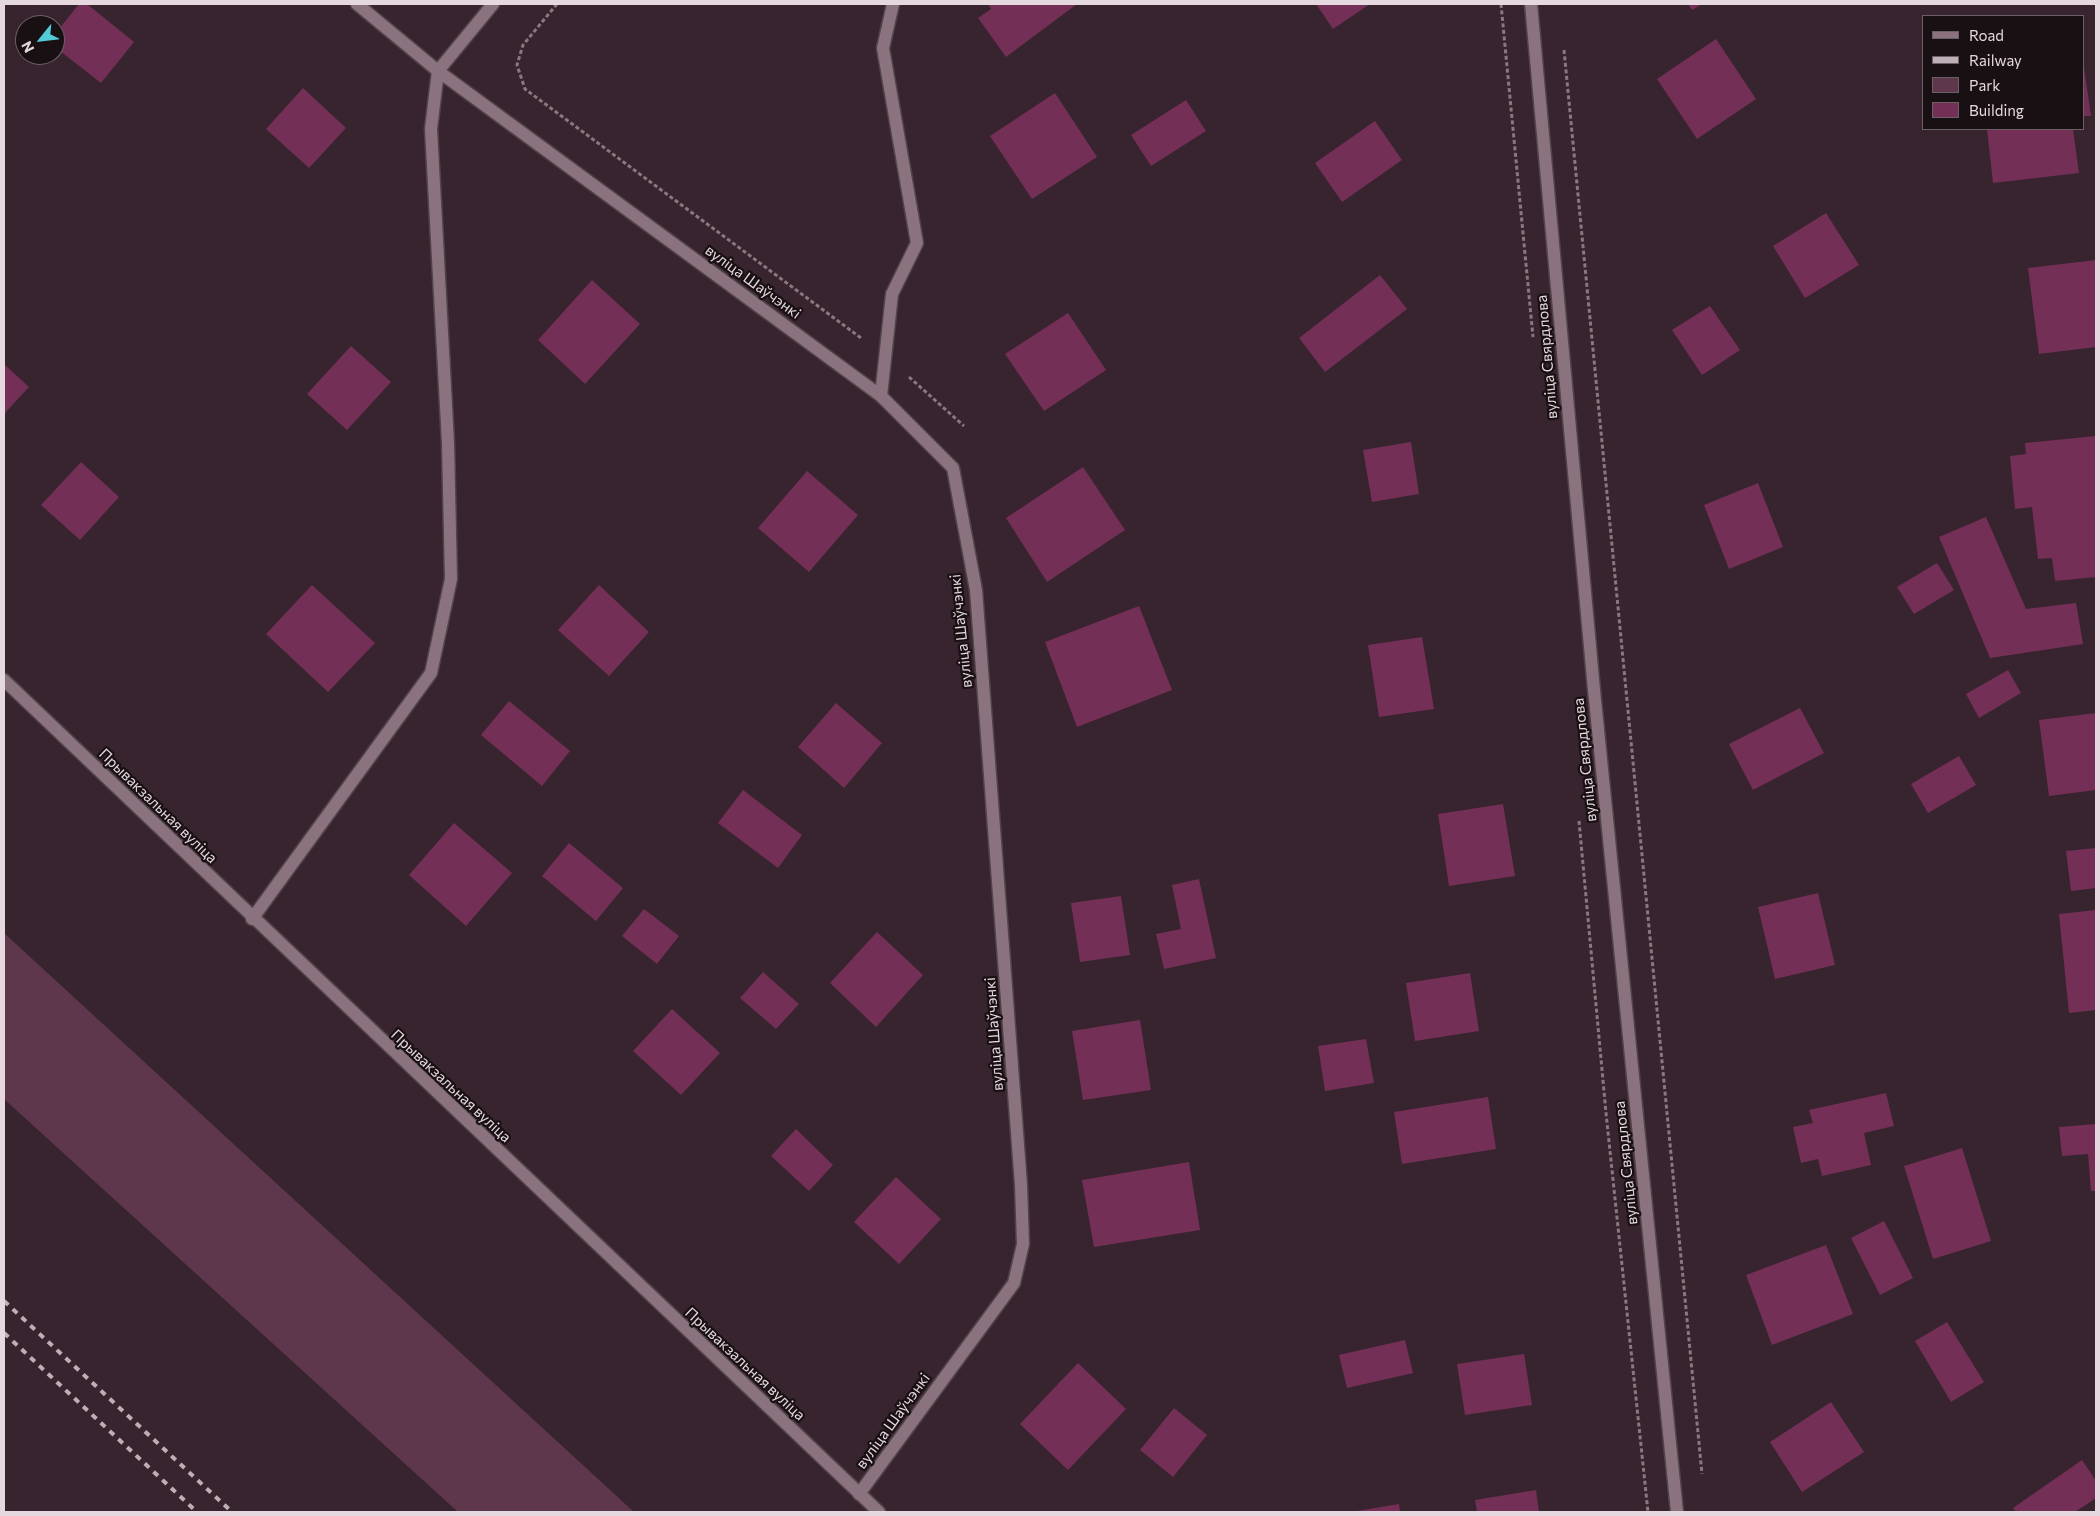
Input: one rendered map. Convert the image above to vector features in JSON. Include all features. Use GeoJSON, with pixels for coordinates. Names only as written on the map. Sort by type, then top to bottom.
{"type":"FeatureCollection","features":[{"type":"Feature","properties":{"kind":"street","name":"вуліца Шаўчэнкі"},"geometry":{"type":"LineString","coordinates":[[357,4],[438,71],[880,396],[953,468],[976,590],[1021,1185],[1023,1244],[1014,1283],[859,1494]]}},
{"type":"Feature","properties":{"kind":"street"},"geometry":{"type":"LineString","coordinates":[[252,919],[431,673],[451,579],[448,443],[432,129],[438,71],[493,4]]}},
{"type":"Feature","properties":{"kind":"street"},"geometry":{"type":"LineString","coordinates":[[880,396],[892,294],[917,243],[883,48],[892,4]]}},
{"type":"Feature","properties":{"kind":"street","name":"вуліца Свярдлова"},"geometry":{"type":"LineString","coordinates":[[1531,4],[1594,690],[1677,1512]]}},
{"type":"Feature","properties":{"kind":"street","name":"Прывакзальная вуліца"},"geometry":{"type":"LineString","coordinates":[[4,680],[252,919],[879,1512]]}},
{"type":"Feature","properties":{"kind":"path"},"geometry":{"type":"LineString","coordinates":[[557,4],[523,45],[516,64],[525,89],[885,356],[964,426]]}},
{"type":"Feature","properties":{"kind":"path"},"geometry":{"type":"LineString","coordinates":[[1563,44],[1703,1482]]}},
{"type":"Feature","properties":{"kind":"path"},"geometry":{"type":"LineString","coordinates":[[1602,1068],[1648,1512]]}},
{"type":"Feature","properties":{"kind":"green space"},"geometry":{"type":"Polygon","coordinates":[[[4,933],[634,1512],[458,1512],[4,1099],[4,933]]]}},
{"type":"Feature","properties":{"kind":"building"},"geometry":{"type":"Polygon","coordinates":[[[79,4],[87,4],[134,42],[101,83],[65,55],[65,22],[79,4]]]}},
{"type":"Feature","properties":{"kind":"building"},"geometry":{"type":"Polygon","coordinates":[[[988,4],[1077,4],[1006,57],[978,18],[991,9],[988,4]]]}},
{"type":"Feature","properties":{"kind":"building"},"geometry":{"type":"Polygon","coordinates":[[[1316,4],[1370,4],[1333,29],[1316,4]]]}},
{"type":"Feature","properties":{"kind":"building"},"geometry":{"type":"Polygon","coordinates":[[[1688,4],[1702,4],[1692,10],[1688,4]]]}},
{"type":"Feature","properties":{"kind":"building"},"geometry":{"type":"Polygon","coordinates":[[[1716,39],[1756,99],[1697,139],[1657,79],[1716,39]]]}},
{"type":"Feature","properties":{"kind":"building"},"geometry":{"type":"Polygon","coordinates":[[[2085,74],[2091,116],[2085,116],[2085,74]]]}},
{"type":"Feature","properties":{"kind":"building"},"geometry":{"type":"Polygon","coordinates":[[[303,88],[346,128],[309,168],[266,129],[303,88]]]}},
{"type":"Feature","properties":{"kind":"building"},"geometry":{"type":"Polygon","coordinates":[[[1055,93],[1097,157],[1032,199],[990,136],[1055,93]]]}},
{"type":"Feature","properties":{"kind":"building"},"geometry":{"type":"Polygon","coordinates":[[[1186,100],[1206,131],[1151,166],[1131,135],[1186,100]]]}},
{"type":"Feature","properties":{"kind":"building"},"geometry":{"type":"Polygon","coordinates":[[[1375,121],[1402,160],[1342,202],[1315,163],[1375,121]]]}},
{"type":"Feature","properties":{"kind":"building"},"geometry":{"type":"Polygon","coordinates":[[[1987,130],[2073,130],[2079,173],[1993,183],[1987,130]]]}},
{"type":"Feature","properties":{"kind":"building"},"geometry":{"type":"Polygon","coordinates":[[[1826,213],[1859,265],[1805,298],[1773,246],[1826,213]]]}},
{"type":"Feature","properties":{"kind":"building"},"geometry":{"type":"Polygon","coordinates":[[[2096,260],[2096,347],[2039,354],[2028,268],[2096,260]]]}},
{"type":"Feature","properties":{"kind":"building"},"geometry":{"type":"Polygon","coordinates":[[[1380,275],[1407,309],[1325,372],[1299,338],[1380,275]]]}},
{"type":"Feature","properties":{"kind":"building"},"geometry":{"type":"Polygon","coordinates":[[[592,280],[640,324],[585,384],[538,340],[592,280]]]}},
{"type":"Feature","properties":{"kind":"building"},"geometry":{"type":"Polygon","coordinates":[[[1710,306],[1740,350],[1702,375],[1672,330],[1710,306]]]}},
{"type":"Feature","properties":{"kind":"building"},"geometry":{"type":"Polygon","coordinates":[[[1068,313],[1106,370],[1044,411],[1005,354],[1068,313]]]}},
{"type":"Feature","properties":{"kind":"building"},"geometry":{"type":"Polygon","coordinates":[[[351,346],[391,382],[347,430],[307,394],[351,346]]]}},
{"type":"Feature","properties":{"kind":"building"},"geometry":{"type":"Polygon","coordinates":[[[4,364],[29,387],[4,414],[4,364]]]}},
{"type":"Feature","properties":{"kind":"building"},"geometry":{"type":"Polygon","coordinates":[[[2096,436],[2096,577],[2055,581],[2052,558],[2038,559],[2032,507],[2015,509],[2010,456],[2026,454],[2025,443],[2096,436]]]}},
{"type":"Feature","properties":{"kind":"building"},"geometry":{"type":"Polygon","coordinates":[[[1411,442],[1419,494],[1372,502],[1363,450],[1411,442]]]}},
{"type":"Feature","properties":{"kind":"building"},"geometry":{"type":"Polygon","coordinates":[[[81,462],[119,497],[80,540],[41,505],[81,462]]]}},
{"type":"Feature","properties":{"kind":"building"},"geometry":{"type":"Polygon","coordinates":[[[1083,467],[1125,530],[1047,582],[1006,518],[1083,467]]]}},
{"type":"Feature","properties":{"kind":"building"},"geometry":{"type":"Polygon","coordinates":[[[807,471],[858,515],[809,572],[758,528],[807,471]]]}},
{"type":"Feature","properties":{"kind":"building"},"geometry":{"type":"Polygon","coordinates":[[[1758,483],[1783,547],[1729,569],[1704,505],[1758,483]]]}},
{"type":"Feature","properties":{"kind":"building"},"geometry":{"type":"Polygon","coordinates":[[[1986,517],[2026,609],[2076,603],[2083,644],[1990,658],[1939,537],[1986,517]]]}},
{"type":"Feature","properties":{"kind":"building"},"geometry":{"type":"Polygon","coordinates":[[[1937,563],[1954,590],[1914,614],[1897,587],[1937,563]]]}},
{"type":"Feature","properties":{"kind":"building"},"geometry":{"type":"Polygon","coordinates":[[[312,585],[375,643],[328,692],[266,634],[312,585]]]}},
{"type":"Feature","properties":{"kind":"building"},"geometry":{"type":"Polygon","coordinates":[[[599,585],[649,632],[609,676],[558,630],[599,585]]]}},
{"type":"Feature","properties":{"kind":"building"},"geometry":{"type":"Polygon","coordinates":[[[1139,606],[1172,690],[1077,727],[1045,642],[1139,606]]]}},
{"type":"Feature","properties":{"kind":"building"},"geometry":{"type":"Polygon","coordinates":[[[1422,637],[1434,709],[1379,717],[1368,645],[1422,637]]]}},
{"type":"Feature","properties":{"kind":"building"},"geometry":{"type":"Polygon","coordinates":[[[2008,670],[2021,693],[1979,718],[1966,694],[2008,670]]]}},
{"type":"Feature","properties":{"kind":"building"},"geometry":{"type":"Polygon","coordinates":[[[509,701],[570,751],[542,786],[481,735],[509,701]]]}},
{"type":"Feature","properties":{"kind":"building"},"geometry":{"type":"Polygon","coordinates":[[[836,703],[882,743],[844,788],[798,747],[836,703]]]}},
{"type":"Feature","properties":{"kind":"building"},"geometry":{"type":"Polygon","coordinates":[[[1800,708],[1824,753],[1753,790],[1729,744],[1800,708]]]}},
{"type":"Feature","properties":{"kind":"building"},"geometry":{"type":"Polygon","coordinates":[[[2096,713],[2096,790],[2049,796],[2039,720],[2096,713]]]}},
{"type":"Feature","properties":{"kind":"building"},"geometry":{"type":"Polygon","coordinates":[[[1959,756],[1976,785],[1928,813],[1911,784],[1959,756]]]}},
{"type":"Feature","properties":{"kind":"building"},"geometry":{"type":"Polygon","coordinates":[[[743,790],[802,835],[778,868],[718,823],[743,790]]]}},
{"type":"Feature","properties":{"kind":"building"},"geometry":{"type":"Polygon","coordinates":[[[1503,804],[1515,876],[1449,886],[1438,814],[1503,804]]]}},
{"type":"Feature","properties":{"kind":"building"},"geometry":{"type":"Polygon","coordinates":[[[454,823],[512,873],[466,926],[409,875],[454,823]]]}},
{"type":"Feature","properties":{"kind":"building"},"geometry":{"type":"Polygon","coordinates":[[[569,843],[623,888],[596,921],[542,876],[569,843]]]}},
{"type":"Feature","properties":{"kind":"building"},"geometry":{"type":"Polygon","coordinates":[[[2096,848],[2096,888],[2071,891],[2066,851],[2096,848]]]}},
{"type":"Feature","properties":{"kind":"building"},"geometry":{"type":"Polygon","coordinates":[[[1199,879],[1216,958],[1164,969],[1156,934],[1181,929],[1172,885],[1199,879]]]}},
{"type":"Feature","properties":{"kind":"building"},"geometry":{"type":"Polygon","coordinates":[[[1818,893],[1835,965],[1775,979],[1758,907],[1818,893]]]}},
{"type":"Feature","properties":{"kind":"building"},"geometry":{"type":"Polygon","coordinates":[[[1121,896],[1130,955],[1080,962],[1071,903],[1121,896]]]}},
{"type":"Feature","properties":{"kind":"building"},"geometry":{"type":"Polygon","coordinates":[[[644,909],[679,936],[657,964],[622,936],[644,909]]]}},
{"type":"Feature","properties":{"kind":"building"},"geometry":{"type":"Polygon","coordinates":[[[2096,910],[2096,1010],[2069,1013],[2059,914],[2096,910]]]}},
{"type":"Feature","properties":{"kind":"building"},"geometry":{"type":"Polygon","coordinates":[[[877,932],[923,975],[876,1027],[830,983],[877,932]]]}},
{"type":"Feature","properties":{"kind":"building"},"geometry":{"type":"Polygon","coordinates":[[[763,972],[799,1004],[776,1029],[740,998],[763,972]]]}},
{"type":"Feature","properties":{"kind":"building"},"geometry":{"type":"Polygon","coordinates":[[[1470,973],[1479,1031],[1415,1041],[1406,983],[1470,973]]]}},
{"type":"Feature","properties":{"kind":"building"},"geometry":{"type":"Polygon","coordinates":[[[672,1009],[720,1053],[681,1095],[633,1051],[672,1009]]]}},
{"type":"Feature","properties":{"kind":"building"},"geometry":{"type":"Polygon","coordinates":[[[1140,1020],[1151,1090],[1083,1100],[1072,1031],[1140,1020]]]}},
{"type":"Feature","properties":{"kind":"building"},"geometry":{"type":"Polygon","coordinates":[[[1366,1039],[1374,1083],[1325,1091],[1318,1046],[1366,1039]]]}},
{"type":"Feature","properties":{"kind":"building"},"geometry":{"type":"Polygon","coordinates":[[[1886,1093],[1894,1126],[1864,1133],[1871,1165],[1822,1176],[1818,1159],[1801,1163],[1793,1127],[1813,1123],[1809,1110],[1886,1093]]]}},
{"type":"Feature","properties":{"kind":"building"},"geometry":{"type":"Polygon","coordinates":[[[1488,1097],[1496,1149],[1402,1164],[1394,1112],[1488,1097]]]}},
{"type":"Feature","properties":{"kind":"building"},"geometry":{"type":"Polygon","coordinates":[[[2096,1124],[2096,1191],[2091,1191],[2088,1154],[2062,1156],[2059,1127],[2096,1124]]]}},
{"type":"Feature","properties":{"kind":"building"},"geometry":{"type":"Polygon","coordinates":[[[796,1129],[833,1165],[809,1191],[771,1156],[796,1129]]]}},
{"type":"Feature","properties":{"kind":"building"},"geometry":{"type":"Polygon","coordinates":[[[1962,1148],[1991,1241],[1933,1259],[1904,1166],[1962,1148]]]}},
{"type":"Feature","properties":{"kind":"building"},"geometry":{"type":"Polygon","coordinates":[[[1189,1162],[1200,1230],[1094,1247],[1082,1180],[1189,1162]]]}},
{"type":"Feature","properties":{"kind":"building"},"geometry":{"type":"Polygon","coordinates":[[[896,1177],[941,1219],[899,1264],[854,1222],[896,1177]]]}},
{"type":"Feature","properties":{"kind":"building"},"geometry":{"type":"Polygon","coordinates":[[[1884,1221],[1913,1278],[1880,1295],[1851,1238],[1884,1221]]]}},
{"type":"Feature","properties":{"kind":"building"},"geometry":{"type":"Polygon","coordinates":[[[1826,1245],[1853,1314],[1772,1345],[1746,1275],[1826,1245]]]}},
{"type":"Feature","properties":{"kind":"building"},"geometry":{"type":"Polygon","coordinates":[[[1947,1322],[1984,1382],[1951,1402],[1915,1341],[1947,1322]]]}},
{"type":"Feature","properties":{"kind":"building"},"geometry":{"type":"Polygon","coordinates":[[[1405,1340],[1413,1373],[1347,1388],[1339,1355],[1405,1340]]]}},
{"type":"Feature","properties":{"kind":"building"},"geometry":{"type":"Polygon","coordinates":[[[1524,1354],[1532,1405],[1465,1415],[1457,1364],[1524,1354]]]}},
{"type":"Feature","properties":{"kind":"building"},"geometry":{"type":"Polygon","coordinates":[[[1078,1363],[1126,1409],[1068,1470],[1020,1424],[1078,1363]]]}},
{"type":"Feature","properties":{"kind":"building"},"geometry":{"type":"Polygon","coordinates":[[[1831,1402],[1864,1452],[1802,1492],[1770,1442],[1831,1402]]]}},
{"type":"Feature","properties":{"kind":"building"},"geometry":{"type":"Polygon","coordinates":[[[1174,1408],[1207,1435],[1173,1477],[1140,1450],[1174,1408]]]}},
{"type":"Feature","properties":{"kind":"building"},"geometry":{"type":"Polygon","coordinates":[[[2082,1460],[2096,1481],[2096,1498],[2075,1512],[2016,1512],[2013,1508],[2082,1460]]]}},
{"type":"Feature","properties":{"kind":"building"},"geometry":{"type":"Polygon","coordinates":[[[1536,1490],[1539,1512],[1477,1512],[1475,1500],[1536,1490]]]}},
{"type":"Feature","properties":{"kind":"building"},"geometry":{"type":"Polygon","coordinates":[[[1399,1504],[1400,1512],[1357,1512],[1357,1511],[1399,1504]]]}},
{"type":"Feature","properties":{"kind":"railway"},"geometry":{"type":"LineString","coordinates":[[4,1301],[232,1512]]}},
{"type":"Feature","properties":{"kind":"railway"},"geometry":{"type":"LineString","coordinates":[[4,1333],[197,1512]]}}]}
